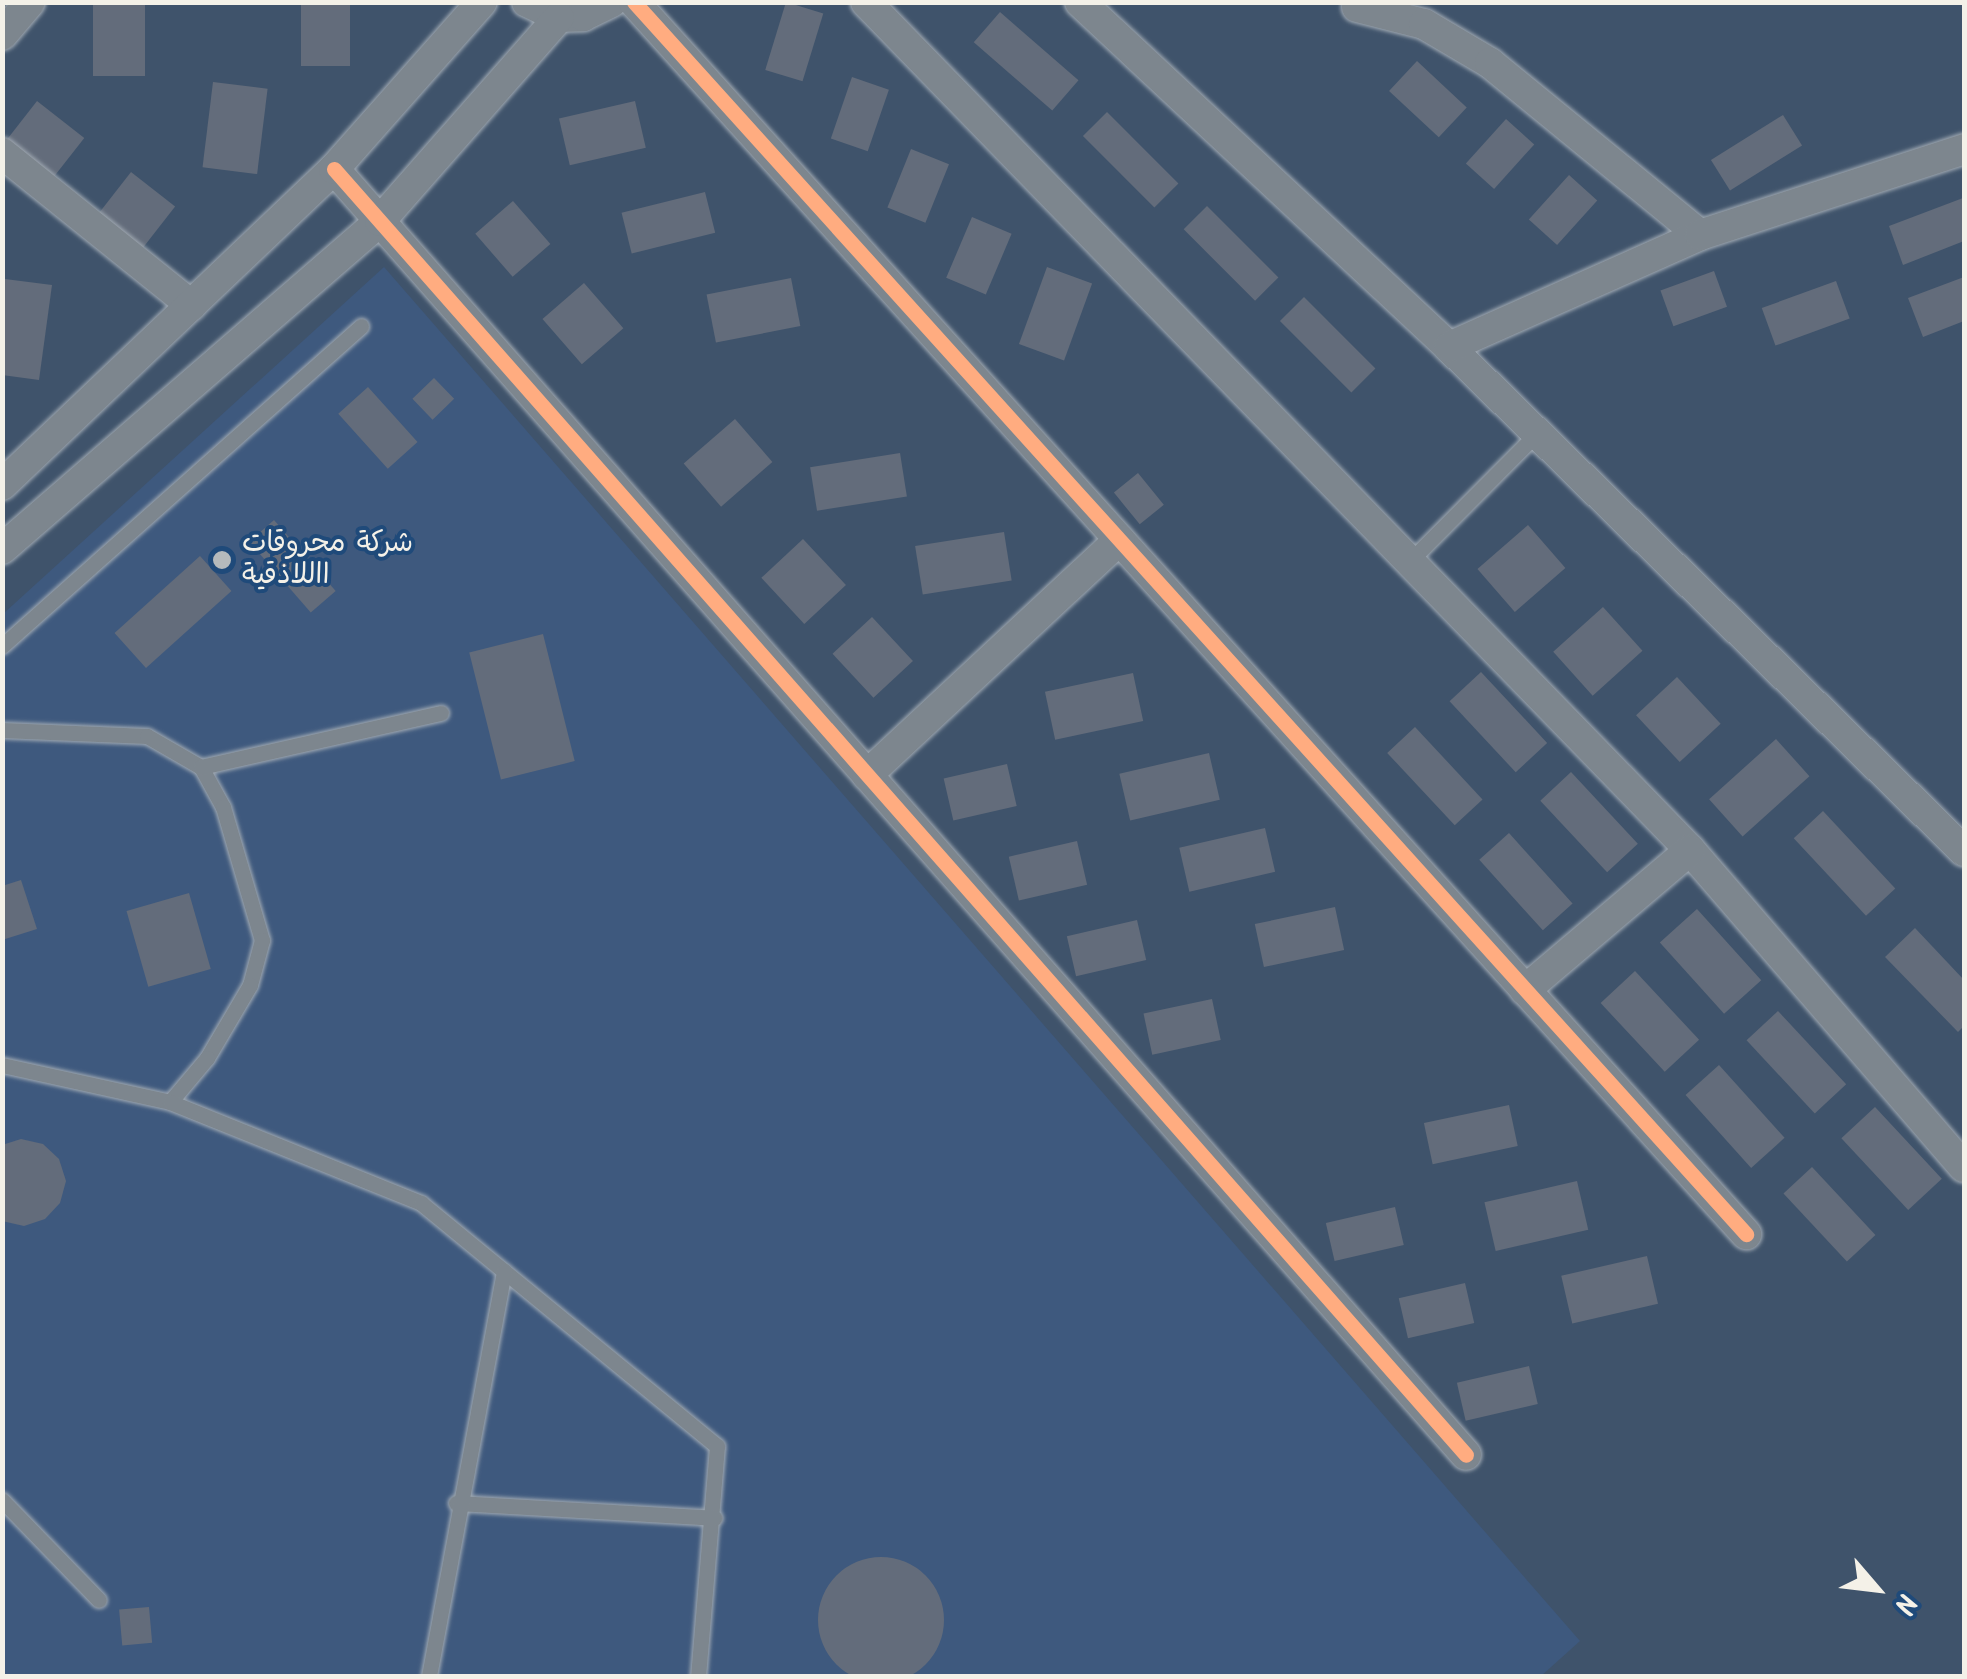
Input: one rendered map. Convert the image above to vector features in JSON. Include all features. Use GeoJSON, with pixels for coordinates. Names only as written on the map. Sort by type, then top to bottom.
{"type":"FeatureCollection","features":[{"type":"Feature","properties":{"kind":"street"},"geometry":{"type":"LineString","coordinates":[[2,35],[30,2]]}},
{"type":"Feature","properties":{"kind":"street"},"geometry":{"type":"LineString","coordinates":[[2,486],[334,169],[482,2]]}},
{"type":"Feature","properties":{"kind":"street"},"geometry":{"type":"LineString","coordinates":[[528,2],[559,16],[583,16],[612,2]]}},
{"type":"Feature","properties":{"kind":"street"},"geometry":{"type":"LineString","coordinates":[[634,2],[1746,1234]]}},
{"type":"Feature","properties":{"kind":"street"},"geometry":{"type":"LineString","coordinates":[[866,2],[1690,850],[1964,1167]]}},
{"type":"Feature","properties":{"kind":"street"},"geometry":{"type":"LineString","coordinates":[[1080,2],[1450,347],[1964,851]]}},
{"type":"Feature","properties":{"kind":"street"},"geometry":{"type":"LineString","coordinates":[[1357,7],[1424,24],[1490,63],[1700,236]]}},
{"type":"Feature","properties":{"kind":"street"},"geometry":{"type":"LineString","coordinates":[[2,549],[380,221],[559,16]]}},
{"type":"Feature","properties":{"kind":"street"},"geometry":{"type":"LineString","coordinates":[[1450,347],[1700,236],[1964,149]]}},
{"type":"Feature","properties":{"kind":"street"},"geometry":{"type":"LineString","coordinates":[[2,153],[191,306]]}},
{"type":"Feature","properties":{"kind":"street"},"geometry":{"type":"LineString","coordinates":[[334,169],[1466,1455]]}},
{"type":"Feature","properties":{"kind":"street"},"geometry":{"type":"LineString","coordinates":[[867,775],[1118,540]]}},
{"type":"Feature","properties":{"kind":"street"},"geometry":{"type":"LineString","coordinates":[[1525,990],[1690,850]]}},
{"type":"Feature","properties":{"kind":"lane"},"geometry":{"type":"LineString","coordinates":[[2,646],[361,326]]}},
{"type":"Feature","properties":{"kind":"lane"},"geometry":{"type":"LineString","coordinates":[[1410,561],[1537,433]]}},
{"type":"Feature","properties":{"kind":"lane"},"geometry":{"type":"LineString","coordinates":[[200,767],[441,713]]}},
{"type":"Feature","properties":{"kind":"lane"},"geometry":{"type":"LineString","coordinates":[[2,730],[147,736],[200,767],[247,874],[262,940],[250,985],[207,1058],[170,1102]]}},
{"type":"Feature","properties":{"kind":"lane"},"geometry":{"type":"LineString","coordinates":[[2,1065],[170,1102],[421,1202],[717,1446],[715,1518],[698,1676]]}},
{"type":"Feature","properties":{"kind":"lane"},"geometry":{"type":"LineString","coordinates":[[429,1676],[456,1503],[504,1270]]}},
{"type":"Feature","properties":{"kind":"lane"},"geometry":{"type":"LineString","coordinates":[[2,1500],[98,1600]]}},
{"type":"Feature","properties":{"kind":"lane"},"geometry":{"type":"LineString","coordinates":[[456,1503],[715,1518]]}},
{"type":"Feature","properties":{"kind":"shaded area"},"geometry":{"type":"Polygon","coordinates":[[[384,267],[1580,1641],[1541,1676],[3,1676],[3,614],[384,267]]]}},
{"type":"Feature","properties":{"kind":"building"},"geometry":{"type":"Polygon","coordinates":[[[93,2],[145,2],[145,76],[93,76],[93,2]]]}},
{"type":"Feature","properties":{"kind":"building"},"geometry":{"type":"Polygon","coordinates":[[[301,2],[350,2],[350,66],[301,66],[301,2]]]}},
{"type":"Feature","properties":{"kind":"building"},"geometry":{"type":"Polygon","coordinates":[[[786,2],[823,13],[803,81],[765,70],[786,2]]]}},
{"type":"Feature","properties":{"kind":"building"},"geometry":{"type":"Polygon","coordinates":[[[1000,12],[1078,80],[1052,110],[974,42],[1000,12]]]}},
{"type":"Feature","properties":{"kind":"building"},"geometry":{"type":"Polygon","coordinates":[[[1417,61],[1467,107],[1439,137],[1389,91],[1417,61]]]}},
{"type":"Feature","properties":{"kind":"building"},"geometry":{"type":"Polygon","coordinates":[[[852,77],[889,90],[868,151],[831,138],[852,77]]]}},
{"type":"Feature","properties":{"kind":"building"},"geometry":{"type":"Polygon","coordinates":[[[213,82],[268,89],[257,174],[203,167],[213,82]]]}},
{"type":"Feature","properties":{"kind":"building"},"geometry":{"type":"Polygon","coordinates":[[[37,101],[84,138],[49,183],[2,146],[37,101]]]}},
{"type":"Feature","properties":{"kind":"building"},"geometry":{"type":"Polygon","coordinates":[[[635,101],[646,148],[570,165],[559,119],[635,101]]]}},
{"type":"Feature","properties":{"kind":"building"},"geometry":{"type":"Polygon","coordinates":[[[1107,112],[1178,183],[1154,207],[1083,136],[1107,112]]]}},
{"type":"Feature","properties":{"kind":"building"},"geometry":{"type":"Polygon","coordinates":[[[1783,115],[1802,146],[1730,191],[1711,160],[1783,115]]]}},
{"type":"Feature","properties":{"kind":"building"},"geometry":{"type":"Polygon","coordinates":[[[1506,119],[1534,144],[1494,189],[1466,164],[1506,119]]]}},
{"type":"Feature","properties":{"kind":"building"},"geometry":{"type":"Polygon","coordinates":[[[911,149],[949,164],[925,223],[887,207],[911,149]]]}},
{"type":"Feature","properties":{"kind":"building"},"geometry":{"type":"Polygon","coordinates":[[[131,172],[175,206],[140,251],[96,217],[131,172]]]}},
{"type":"Feature","properties":{"kind":"building"},"geometry":{"type":"Polygon","coordinates":[[[1569,175],[1597,200],[1557,245],[1529,220],[1569,175]]]}},
{"type":"Feature","properties":{"kind":"building"},"geometry":{"type":"Polygon","coordinates":[[[705,192],[715,233],[632,254],[622,213],[705,192]]]}},
{"type":"Feature","properties":{"kind":"building"},"geometry":{"type":"Polygon","coordinates":[[[1963,198],[1964,241],[1903,265],[1889,226],[1963,198]]]}},
{"type":"Feature","properties":{"kind":"building"},"geometry":{"type":"Polygon","coordinates":[[[513,201],[550,244],[513,277],[475,234],[513,201]]]}},
{"type":"Feature","properties":{"kind":"building"},"geometry":{"type":"Polygon","coordinates":[[[1207,206],[1278,277],[1255,301],[1184,229],[1207,206]]]}},
{"type":"Feature","properties":{"kind":"building"},"geometry":{"type":"Polygon","coordinates":[[[972,217],[1012,234],[986,295],[946,278],[972,217]]]}},
{"type":"Feature","properties":{"kind":"building"},"geometry":{"type":"Polygon","coordinates":[[[1047,267],[1092,283],[1064,360],[1019,344],[1047,267]]]}},
{"type":"Feature","properties":{"kind":"building"},"geometry":{"type":"Polygon","coordinates":[[[1714,271],[1727,307],[1673,326],[1660,290],[1714,271]]]}},
{"type":"Feature","properties":{"kind":"building"},"geometry":{"type":"Polygon","coordinates":[[[1964,277],[1964,321],[1923,337],[1908,298],[1964,277]]]}},
{"type":"Feature","properties":{"kind":"building"},"geometry":{"type":"Polygon","coordinates":[[[791,278],[800,326],[716,343],[707,294],[791,278]]]}},
{"type":"Feature","properties":{"kind":"building"},"geometry":{"type":"Polygon","coordinates":[[[5,279],[52,285],[39,380],[2,375],[5,279]]]}},
{"type":"Feature","properties":{"kind":"building"},"geometry":{"type":"Polygon","coordinates":[[[1836,281],[1850,319],[1775,346],[1762,308],[1836,281]]]}},
{"type":"Feature","properties":{"kind":"building"},"geometry":{"type":"Polygon","coordinates":[[[584,283],[623,328],[582,364],[542,319],[584,283]]]}},
{"type":"Feature","properties":{"kind":"building"},"geometry":{"type":"Polygon","coordinates":[[[1304,297],[1375,368],[1351,392],[1280,321],[1304,297]]]}},
{"type":"Feature","properties":{"kind":"building"},"geometry":{"type":"Polygon","coordinates":[[[434,378],[454,399],[433,420],[412,399],[434,378]]]}},
{"type":"Feature","properties":{"kind":"building"},"geometry":{"type":"Polygon","coordinates":[[[368,387],[418,442],[388,469],[338,414],[368,387]]]}},
{"type":"Feature","properties":{"kind":"building"},"geometry":{"type":"Polygon","coordinates":[[[735,419],[772,462],[721,507],[684,464],[735,419]]]}},
{"type":"Feature","properties":{"kind":"building"},"geometry":{"type":"Polygon","coordinates":[[[900,453],[907,496],[817,511],[810,467],[900,453]]]}},
{"type":"Feature","properties":{"kind":"building"},"geometry":{"type":"Polygon","coordinates":[[[1138,473],[1164,505],[1140,524],[1114,493],[1138,473]]]}},
{"type":"Feature","properties":{"kind":"building"},"geometry":{"type":"Polygon","coordinates":[[[274,520],[336,591],[311,613],[249,542],[274,520]]]}},
{"type":"Feature","properties":{"kind":"building"},"geometry":{"type":"Polygon","coordinates":[[[1528,525],[1565,568],[1515,612],[1477,569],[1528,525]]]}},
{"type":"Feature","properties":{"kind":"building"},"geometry":{"type":"Polygon","coordinates":[[[1004,532],[1012,580],[923,594],[915,546],[1004,532]]]}},
{"type":"Feature","properties":{"kind":"building"},"geometry":{"type":"Polygon","coordinates":[[[803,539],[846,585],[804,624],[761,578],[803,539]]]}},
{"type":"Feature","properties":{"kind":"building"},"geometry":{"type":"Polygon","coordinates":[[[200,556],[231,591],[146,668],[115,633],[200,556]]]}},
{"type":"Feature","properties":{"kind":"building"},"geometry":{"type":"Polygon","coordinates":[[[1603,607],[1642,651],[1593,696],[1553,652],[1603,607]]]}},
{"type":"Feature","properties":{"kind":"building"},"geometry":{"type":"Polygon","coordinates":[[[872,617],[913,661],[873,698],[833,654],[872,617]]]}},
{"type":"Feature","properties":{"kind":"building"},"geometry":{"type":"Polygon","coordinates":[[[543,634],[575,761],[501,779],[469,652],[543,634]]]}},
{"type":"Feature","properties":{"kind":"building"},"geometry":{"type":"Polygon","coordinates":[[[1481,672],[1547,743],[1516,772],[1450,701],[1481,672]]]}},
{"type":"Feature","properties":{"kind":"building"},"geometry":{"type":"Polygon","coordinates":[[[1133,673],[1143,721],[1055,740],[1045,692],[1133,673]]]}},
{"type":"Feature","properties":{"kind":"building"},"geometry":{"type":"Polygon","coordinates":[[[1677,677],[1721,724],[1680,762],[1636,715],[1677,677]]]}},
{"type":"Feature","properties":{"kind":"building"},"geometry":{"type":"Polygon","coordinates":[[[1415,727],[1483,799],[1455,825],[1387,753],[1415,727]]]}},
{"type":"Feature","properties":{"kind":"building"},"geometry":{"type":"Polygon","coordinates":[[[1776,739],[1809,776],[1743,836],[1709,799],[1776,739]]]}},
{"type":"Feature","properties":{"kind":"building"},"geometry":{"type":"Polygon","coordinates":[[[1209,753],[1220,800],[1130,820],[1119,774],[1209,753]]]}},
{"type":"Feature","properties":{"kind":"building"},"geometry":{"type":"Polygon","coordinates":[[[1007,764],[1017,806],[953,821],[944,779],[1007,764]]]}},
{"type":"Feature","properties":{"kind":"building"},"geometry":{"type":"Polygon","coordinates":[[[1571,772],[1638,844],[1607,872],[1540,801],[1571,772]]]}},
{"type":"Feature","properties":{"kind":"building"},"geometry":{"type":"Polygon","coordinates":[[[1823,811],[1895,889],[1866,916],[1794,838],[1823,811]]]}},
{"type":"Feature","properties":{"kind":"building"},"geometry":{"type":"Polygon","coordinates":[[[1265,828],[1275,872],[1189,892],[1179,848],[1265,828]]]}},
{"type":"Feature","properties":{"kind":"building"},"geometry":{"type":"Polygon","coordinates":[[[1509,833],[1573,904],[1543,930],[1479,860],[1509,833]]]}},
{"type":"Feature","properties":{"kind":"building"},"geometry":{"type":"Polygon","coordinates":[[[1077,841],[1087,885],[1019,901],[1009,857],[1077,841]]]}},
{"type":"Feature","properties":{"kind":"building"},"geometry":{"type":"Polygon","coordinates":[[[21,880],[37,929],[2,940],[2,886],[21,880]]]}},
{"type":"Feature","properties":{"kind":"building"},"geometry":{"type":"Polygon","coordinates":[[[189,893],[211,969],[148,987],[127,911],[189,893]]]}},
{"type":"Feature","properties":{"kind":"building"},"geometry":{"type":"Polygon","coordinates":[[[1335,907],[1344,950],[1264,967],[1255,924],[1335,907]]]}},
{"type":"Feature","properties":{"kind":"building"},"geometry":{"type":"Polygon","coordinates":[[[1697,909],[1761,980],[1724,1014],[1660,942],[1697,909]]]}},
{"type":"Feature","properties":{"kind":"building"},"geometry":{"type":"Polygon","coordinates":[[[1137,920],[1146,960],[1076,976],[1067,936],[1137,920]]]}},
{"type":"Feature","properties":{"kind":"building"},"geometry":{"type":"Polygon","coordinates":[[[1915,928],[1964,980],[1964,1026],[1958,1032],[1885,957],[1915,928]]]}},
{"type":"Feature","properties":{"kind":"building"},"geometry":{"type":"Polygon","coordinates":[[[1635,971],[1699,1040],[1665,1072],[1601,1003],[1635,971]]]}},
{"type":"Feature","properties":{"kind":"building"},"geometry":{"type":"Polygon","coordinates":[[[1212,999],[1221,1040],[1152,1055],[1144,1014],[1212,999]]]}},
{"type":"Feature","properties":{"kind":"building"},"geometry":{"type":"Polygon","coordinates":[[[1778,1011],[1846,1084],[1815,1113],[1747,1040],[1778,1011]]]}},
{"type":"Feature","properties":{"kind":"building"},"geometry":{"type":"Polygon","coordinates":[[[1719,1065],[1785,1138],[1751,1168],[1686,1095],[1719,1065]]]}},
{"type":"Feature","properties":{"kind":"building"},"geometry":{"type":"Polygon","coordinates":[[[1509,1105],[1518,1146],[1433,1164],[1424,1123],[1509,1105]]]}},
{"type":"Feature","properties":{"kind":"building"},"geometry":{"type":"Polygon","coordinates":[[[1875,1107],[1942,1179],[1908,1210],[1841,1138],[1875,1107]]]}},
{"type":"Feature","properties":{"kind":"building"},"geometry":{"type":"Polygon","coordinates":[[[21,1139],[43,1144],[59,1159],[66,1181],[60,1203],[45,1219],[24,1226],[2,1221],[2,1145],[21,1139]]]}},
{"type":"Feature","properties":{"kind":"building"},"geometry":{"type":"Polygon","coordinates":[[[1812,1167],[1875,1235],[1847,1262],[1783,1194],[1812,1167]]]}},
{"type":"Feature","properties":{"kind":"building"},"geometry":{"type":"Polygon","coordinates":[[[1577,1181],[1588,1230],[1496,1251],[1484,1202],[1577,1181]]]}},
{"type":"Feature","properties":{"kind":"building"},"geometry":{"type":"Polygon","coordinates":[[[1395,1207],[1404,1245],[1335,1261],[1326,1223],[1395,1207]]]}},
{"type":"Feature","properties":{"kind":"building"},"geometry":{"type":"Polygon","coordinates":[[[1647,1256],[1658,1304],[1572,1324],[1561,1276],[1647,1256]]]}},
{"type":"Feature","properties":{"kind":"building"},"geometry":{"type":"Polygon","coordinates":[[[1465,1283],[1474,1323],[1408,1338],[1399,1298],[1465,1283]]]}},
{"type":"Feature","properties":{"kind":"building"},"geometry":{"type":"Polygon","coordinates":[[[1529,1366],[1538,1404],[1466,1421],[1457,1383],[1529,1366]]]}},
{"type":"Feature","properties":{"kind":"building"},"geometry":{"type":"Polygon","coordinates":[[[881,1557],[905,1562],[926,1575],[939,1596],[944,1620],[939,1644],[926,1665],[905,1678],[881,1683],[857,1678],[836,1665],[823,1644],[818,1620],[823,1596],[836,1575],[857,1562],[881,1557]]]}},
{"type":"Feature","properties":{"kind":"building"},"geometry":{"type":"Polygon","coordinates":[[[149,1607],[152,1643],[122,1645],[119,1610],[149,1607]]]}},
{"type":"Feature","properties":{"kind":"cycle path"},"geometry":{"type":"LineString","coordinates":[[634,2],[1746,1234]]}},
{"type":"Feature","properties":{"kind":"cycle path"},"geometry":{"type":"LineString","coordinates":[[334,169],[1466,1455]]}},
{"type":"Feature","properties":{"kind":"place","name":"شركة محروقات االلاذقية"},"geometry":{"type":"Point","coordinates":[222,560]}}]}
